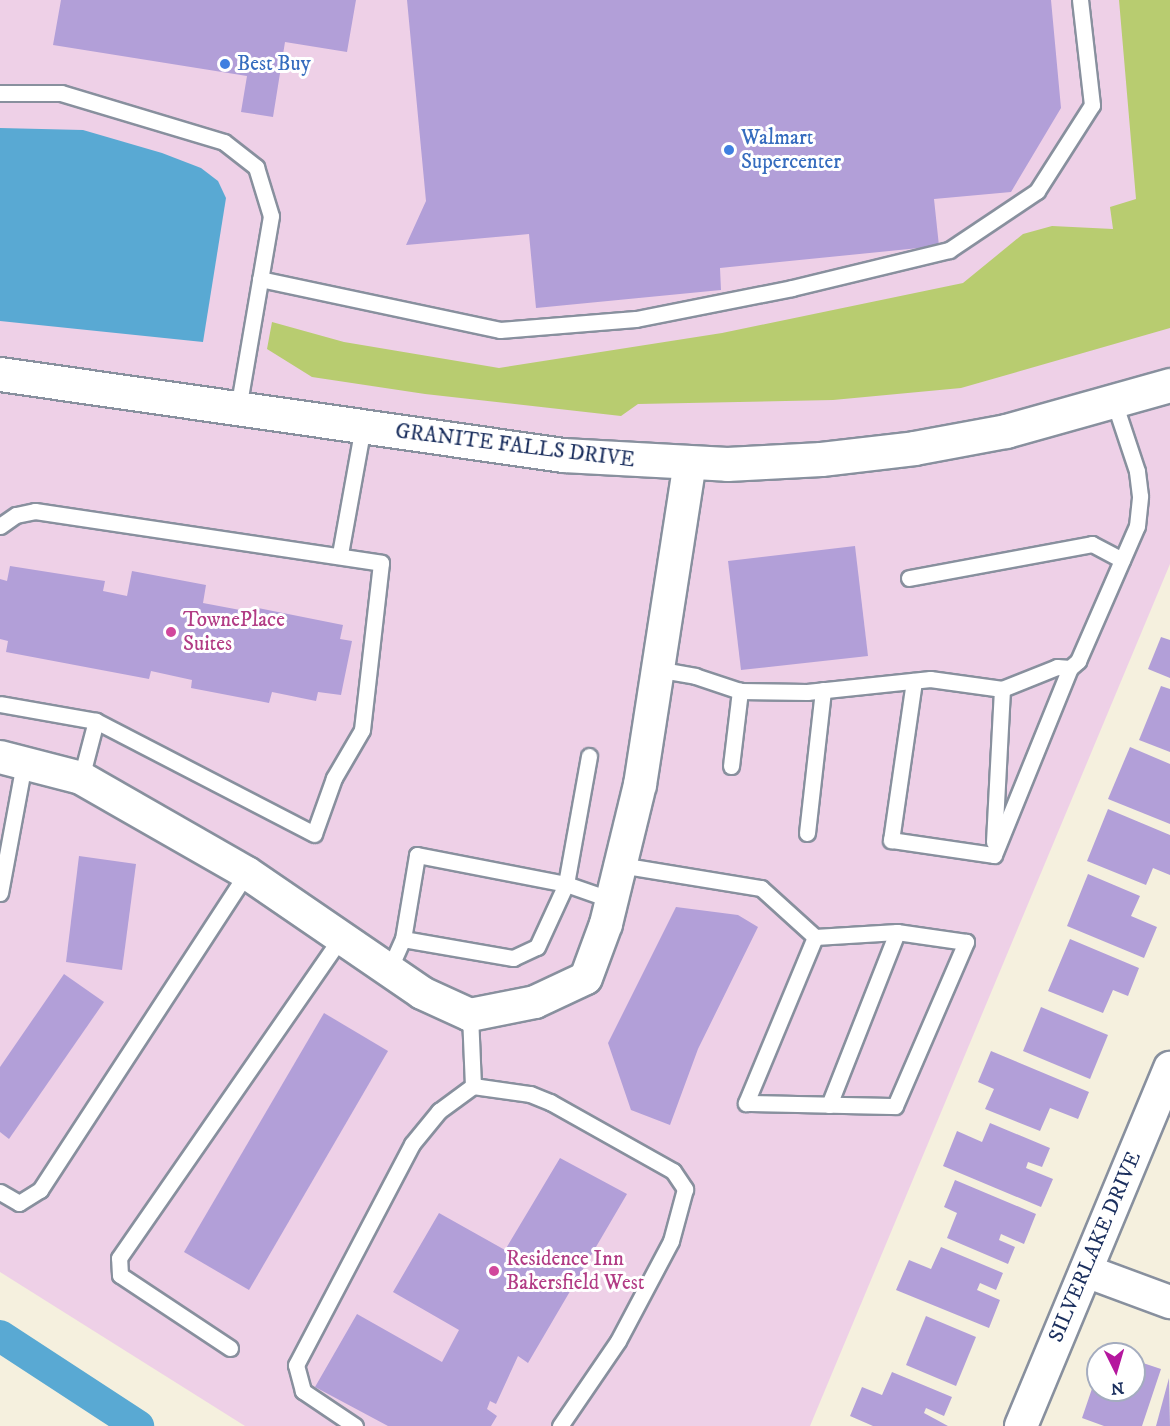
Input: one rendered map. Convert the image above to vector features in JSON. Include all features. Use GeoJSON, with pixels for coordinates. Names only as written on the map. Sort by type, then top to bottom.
{"type":"FeatureCollection","features":[{"type":"Feature","properties":{"kind":"street","name":"GRANITE FALLS DRIVE"},"geometry":{"type":"LineString","coordinates":[[0,374],[563,455],[690,463],[821,459],[914,448],[1006,431],[1170,386]]}},
{"type":"Feature","properties":{"kind":"street"},"geometry":{"type":"LineString","coordinates":[[12,760],[81,778],[247,873],[422,993],[470,1015],[535,1002],[586,978],[612,900],[640,785],[656,669],[690,463]]}},
{"type":"Feature","properties":{"kind":"street","name":"SILVERLAKE DRIVE"},"geometry":{"type":"LineString","coordinates":[[1021,1426],[1170,1068]]}},
{"type":"Feature","properties":{"kind":"street"},"geometry":{"type":"LineString","coordinates":[[1086,1270],[1170,1302]]}},
{"type":"Feature","properties":{"kind":"lane"},"geometry":{"type":"LineString","coordinates":[[260,279],[500,330],[636,319],[792,288],[949,250],[1037,191],[1092,105],[1080,0]]}},
{"type":"Feature","properties":{"kind":"lane"},"geometry":{"type":"LineString","coordinates":[[0,93],[61,93],[224,142],[256,167],[271,216],[238,409]]}},
{"type":"Feature","properties":{"kind":"lane"},"geometry":{"type":"LineString","coordinates":[[994,855],[1070,668],[1078,661],[1137,526],[1140,496],[1137,471],[1114,402]]}},
{"type":"Feature","properties":{"kind":"lane"},"geometry":{"type":"LineString","coordinates":[[340,554],[363,426]]}},
{"type":"Feature","properties":{"kind":"lane"},"geometry":{"type":"LineString","coordinates":[[0,526],[16,515],[35,511],[340,554],[381,562],[362,730],[334,778],[314,834],[96,722],[0,704]]}},
{"type":"Feature","properties":{"kind":"lane"},"geometry":{"type":"LineString","coordinates":[[909,578],[1092,544],[1122,560]]}},
{"type":"Feature","properties":{"kind":"lane"},"geometry":{"type":"LineString","coordinates":[[656,669],[695,676],[740,691],[823,690],[930,679],[1002,689],[1057,667],[1070,668]]}},
{"type":"Feature","properties":{"kind":"lane"},"geometry":{"type":"LineString","coordinates":[[914,681],[891,840],[994,855]]}},
{"type":"Feature","properties":{"kind":"lane"},"geometry":{"type":"LineString","coordinates":[[994,855],[1002,689]]}},
{"type":"Feature","properties":{"kind":"lane"},"geometry":{"type":"LineString","coordinates":[[807,833],[823,690]]}},
{"type":"Feature","properties":{"kind":"lane"},"geometry":{"type":"LineString","coordinates":[[731,766],[740,691]]}},
{"type":"Feature","properties":{"kind":"lane"},"geometry":{"type":"LineString","coordinates":[[81,778],[96,722]]}},
{"type":"Feature","properties":{"kind":"lane"},"geometry":{"type":"LineString","coordinates":[[403,939],[513,958],[537,947],[566,884],[590,756]]}},
{"type":"Feature","properties":{"kind":"lane"},"geometry":{"type":"LineString","coordinates":[[0,893],[12,760]]}},
{"type":"Feature","properties":{"kind":"lane"},"geometry":{"type":"LineString","coordinates":[[389,970],[403,939],[417,855],[566,884],[612,900]]}},
{"type":"Feature","properties":{"kind":"lane"},"geometry":{"type":"LineString","coordinates":[[620,865],[761,888],[815,937],[897,932],[966,942],[895,1106],[746,1103],[815,937]]}},
{"type":"Feature","properties":{"kind":"lane"},"geometry":{"type":"LineString","coordinates":[[0,1192],[19,1203],[40,1190],[247,873]]}},
{"type":"Feature","properties":{"kind":"lane"},"geometry":{"type":"LineString","coordinates":[[829,1105],[897,932]]}},
{"type":"Feature","properties":{"kind":"lane"},"geometry":{"type":"LineString","coordinates":[[230,1348],[120,1275],[119,1257],[341,937]]}},
{"type":"Feature","properties":{"kind":"lane"},"geometry":{"type":"LineString","coordinates":[[470,1015],[473,1086]]}},
{"type":"Feature","properties":{"kind":"lane"},"geometry":{"type":"LineString","coordinates":[[355,1426],[303,1390],[296,1365],[412,1144],[440,1111],[473,1086],[530,1094],[550,1102],[673,1171],[685,1189],[671,1241],[618,1341],[560,1426]]}},
{"type":"Feature","properties":{"kind":"shaded area"},"geometry":{"type":"Polygon","coordinates":[[[0,0],[1170,0],[1170,564],[810,1426],[245,1426],[0,1272],[0,0]]]}},
{"type":"Feature","properties":{"kind":"green space"},"geometry":{"type":"Polygon","coordinates":[[[1119,0],[1170,0],[1170,328],[961,388],[833,400],[638,404],[621,416],[425,394],[312,377],[267,349],[272,322],[344,342],[499,368],[722,333],[963,283],[1023,234],[1052,226],[1113,229],[1110,207],[1136,199],[1119,0]]]}},
{"type":"Feature","properties":{"kind":"water"},"geometry":{"type":"Polygon","coordinates":[[[0,128],[83,130],[162,153],[201,168],[218,181],[226,198],[203,342],[0,321],[0,128]]]}},
{"type":"Feature","properties":{"kind":"building","name":"Best Buy"},"geometry":{"type":"Polygon","coordinates":[[[61,0],[356,0],[347,52],[285,42],[273,117],[241,112],[247,76],[53,45],[61,0]]]}},
{"type":"Feature","properties":{"kind":"building","name":"Walmart Supercenter"},"geometry":{"type":"Polygon","coordinates":[[[407,0],[1051,0],[1061,108],[1011,192],[934,199],[939,246],[720,268],[721,290],[536,308],[529,234],[406,245],[426,201],[407,0]]]}},
{"type":"Feature","properties":{"kind":"building"},"geometry":{"type":"Polygon","coordinates":[[[855,546],[868,656],[741,670],[728,561],[855,546]]]}},
{"type":"Feature","properties":{"kind":"building","name":"TownePlace Suites"},"geometry":{"type":"Polygon","coordinates":[[[10,566],[105,581],[103,591],[127,596],[132,571],[206,585],[203,603],[256,613],[258,608],[343,625],[340,639],[352,641],[341,695],[318,692],[316,701],[272,692],[269,703],[191,688],[192,680],[151,671],[149,679],[6,652],[8,641],[0,639],[0,579],[7,581],[10,566]]]}},
{"type":"Feature","properties":{"kind":"building"},"geometry":{"type":"Polygon","coordinates":[[[1161,637],[1170,640],[1170,678],[1148,669],[1161,637]]]}},
{"type":"Feature","properties":{"kind":"building"},"geometry":{"type":"Polygon","coordinates":[[[1161,686],[1170,689],[1170,752],[1139,740],[1161,686]]]}},
{"type":"Feature","properties":{"kind":"building"},"geometry":{"type":"Polygon","coordinates":[[[1130,747],[1170,764],[1170,824],[1108,799],[1130,747]]]}},
{"type":"Feature","properties":{"kind":"building"},"geometry":{"type":"Polygon","coordinates":[[[1108,809],[1170,835],[1170,875],[1153,868],[1146,885],[1087,861],[1108,809]]]}},
{"type":"Feature","properties":{"kind":"building"},"geometry":{"type":"Polygon","coordinates":[[[79,856],[136,864],[122,970],[66,962],[79,856]]]}},
{"type":"Feature","properties":{"kind":"building"},"geometry":{"type":"Polygon","coordinates":[[[1088,874],[1140,896],[1131,916],[1157,927],[1144,958],[1067,926],[1088,874]]]}},
{"type":"Feature","properties":{"kind":"building"},"geometry":{"type":"Polygon","coordinates":[[[676,907],[738,915],[758,927],[698,1049],[670,1125],[631,1110],[608,1043],[676,907]]]}},
{"type":"Feature","properties":{"kind":"building"},"geometry":{"type":"Polygon","coordinates":[[[1070,939],[1139,968],[1128,996],[1113,990],[1103,1013],[1048,991],[1070,939]]]}},
{"type":"Feature","properties":{"kind":"building"},"geometry":{"type":"Polygon","coordinates":[[[64,974],[104,1002],[9,1139],[0,1132],[0,1067],[64,974]]]}},
{"type":"Feature","properties":{"kind":"building"},"geometry":{"type":"Polygon","coordinates":[[[1041,1007],[1108,1035],[1090,1079],[1023,1051],[1041,1007]]]}},
{"type":"Feature","properties":{"kind":"building"},"geometry":{"type":"Polygon","coordinates":[[[324,1013],[388,1051],[249,1290],[184,1252],[324,1013]]]}},
{"type":"Feature","properties":{"kind":"building"},"geometry":{"type":"Polygon","coordinates":[[[991,1051],[1089,1092],[1078,1119],[1050,1108],[1040,1131],[985,1109],[994,1089],[978,1082],[991,1051]]]}},
{"type":"Feature","properties":{"kind":"building"},"geometry":{"type":"Polygon","coordinates":[[[990,1123],[1050,1148],[1042,1167],[1028,1162],[1026,1168],[1053,1179],[1041,1207],[943,1166],[957,1131],[982,1142],[990,1123]]]}},
{"type":"Feature","properties":{"kind":"building","name":"Residence Inn Bakersfield West"},"geometry":{"type":"Polygon","coordinates":[[[560,1158],[627,1194],[528,1363],[518,1356],[496,1404],[490,1401],[487,1409],[497,1416],[491,1426],[388,1426],[315,1387],[357,1314],[442,1362],[459,1330],[393,1292],[439,1213],[505,1250],[560,1158]]]}},
{"type":"Feature","properties":{"kind":"building"},"geometry":{"type":"Polygon","coordinates":[[[955,1180],[1036,1214],[1024,1244],[1001,1234],[999,1240],[1015,1247],[1008,1264],[947,1238],[957,1213],[944,1207],[955,1180]]]}},
{"type":"Feature","properties":{"kind":"building"},"geometry":{"type":"Polygon","coordinates":[[[941,1247],[1003,1273],[996,1290],[980,1283],[977,1290],[1000,1300],[989,1328],[896,1290],[909,1260],[931,1269],[941,1247]]]}},
{"type":"Feature","properties":{"kind":"building"},"geometry":{"type":"Polygon","coordinates":[[[926,1316],[976,1337],[956,1386],[906,1365],[926,1316]]]}},
{"type":"Feature","properties":{"kind":"building"},"geometry":{"type":"Polygon","coordinates":[[[1146,1364],[1161,1369],[1142,1426],[1104,1426],[1082,1418],[1087,1402],[1146,1402],[1146,1364]]]}},
{"type":"Feature","properties":{"kind":"building"},"geometry":{"type":"Polygon","coordinates":[[[892,1372],[952,1397],[944,1416],[926,1408],[924,1413],[948,1426],[873,1426],[850,1416],[862,1387],[882,1395],[892,1372]]]}},
{"type":"Feature","properties":{"kind":"building"},"geometry":{"type":"Polygon","coordinates":[[[1169,1378],[1170,1426],[1156,1426],[1169,1378]]]}},
{"type":"Feature","properties":{"kind":"waterway"},"geometry":{"type":"LineString","coordinates":[[0,1336],[138,1426]]}},
{"type":"Feature","properties":{"kind":"place","name":"Best Buy"},"geometry":{"type":"Point","coordinates":[225,64]}},
{"type":"Feature","properties":{"kind":"place","name":"Walmart Supercenter"},"geometry":{"type":"Point","coordinates":[729,150]}},
{"type":"Feature","properties":{"kind":"place","name":"TownePlace Suites"},"geometry":{"type":"Point","coordinates":[171,632]}},
{"type":"Feature","properties":{"kind":"place","name":"Residence Inn Bakersfield West"},"geometry":{"type":"Point","coordinates":[494,1271]}}]}
